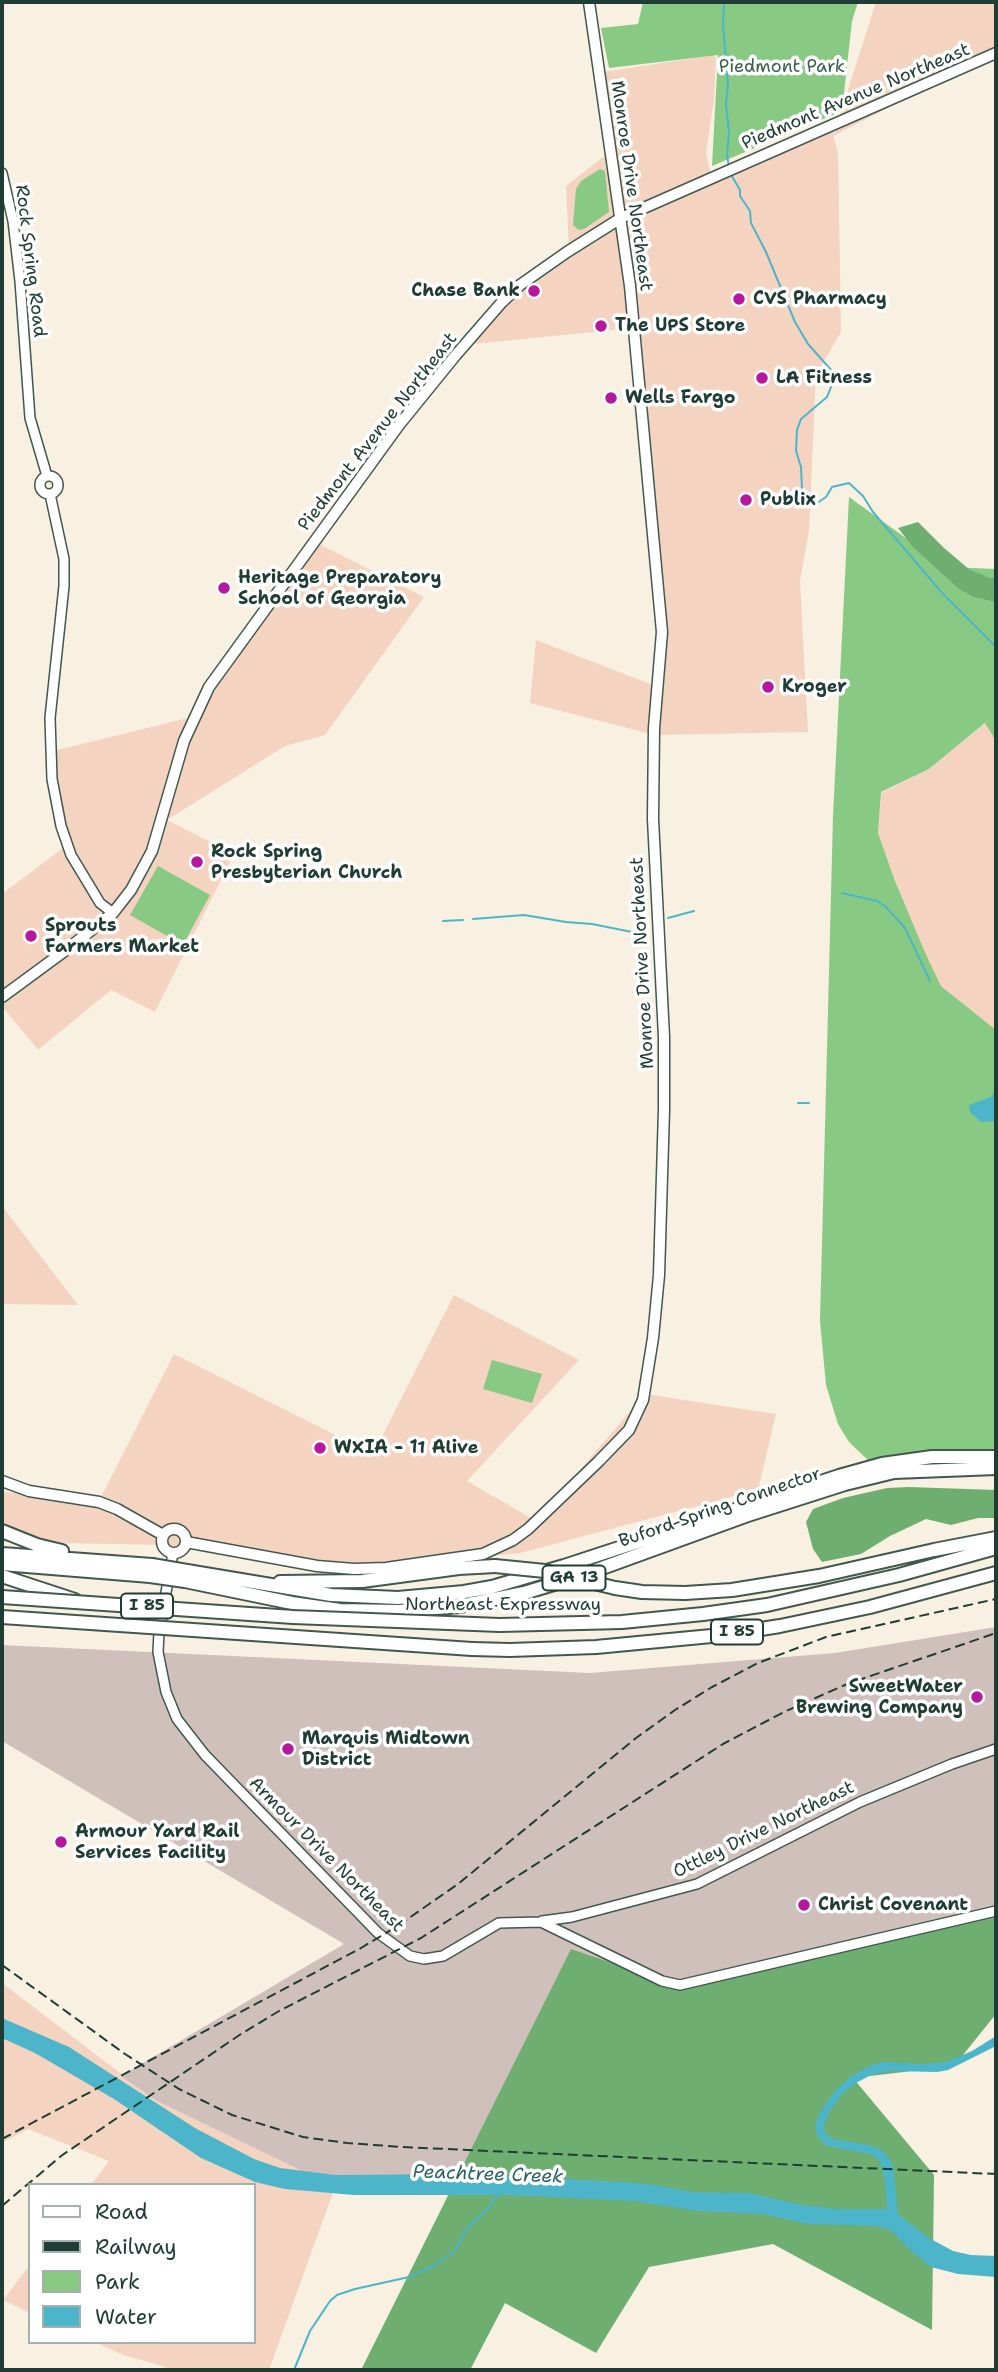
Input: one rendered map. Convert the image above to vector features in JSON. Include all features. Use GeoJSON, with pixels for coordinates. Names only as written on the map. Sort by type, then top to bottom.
{"type":"FeatureCollection","features":[{"type":"Feature","properties":{"kind":"highway","name":"Buford-Spring Connector"},"geometry":{"type":"LineString","coordinates":[[2,1554],[88,1560],[331,1595],[398,1598],[464,1592],[492,1587],[564,1566],[882,1464],[932,1457],[996,1457]]}},
{"type":"Feature","properties":{"kind":"highway","name":"Buford-Spring Connector"},"geometry":{"type":"LineString","coordinates":[[186,1576],[304,1605],[340,1610],[398,1611],[460,1606],[524,1593],[580,1576],[745,1516],[845,1484],[894,1472],[996,1468]]}},
{"type":"Feature","properties":{"kind":"highway"},"geometry":{"type":"LineString","coordinates":[[952,1469],[996,1477]]}},
{"type":"Feature","properties":{"kind":"highway"},"geometry":{"type":"LineString","coordinates":[[2,1531],[88,1560]]}},
{"type":"Feature","properties":{"kind":"highway"},"geometry":{"type":"LineString","coordinates":[[270,1585],[276,1582],[362,1581],[495,1566],[545,1571],[642,1592],[732,1590],[819,1576],[996,1538]]}},
{"type":"Feature","properties":{"kind":"highway","name":"Northeast Expressway"},"geometry":{"type":"LineString","coordinates":[[2,1597],[293,1617],[500,1625],[622,1622],[767,1605],[899,1575],[996,1548]]}},
{"type":"Feature","properties":{"kind":"highway","name":"Buford-Spring Connector"},"geometry":{"type":"LineString","coordinates":[[2,1564],[151,1571]]}},
{"type":"Feature","properties":{"kind":"highway","name":"I 85"},"geometry":{"type":"LineString","coordinates":[[2,1617],[471,1649],[597,1647],[743,1632],[870,1607],[996,1573]]}},
{"type":"Feature","properties":{"kind":"highway"},"geometry":{"type":"LineString","coordinates":[[2,1576],[85,1603],[162,1612],[302,1622],[402,1620],[439,1616],[510,1601],[580,1576]]}},
{"type":"Feature","properties":{"kind":"main road","name":"Monroe Drive Northeast"},"geometry":{"type":"LineString","coordinates":[[2,1481],[29,1490],[99,1502],[163,1535],[167,1530],[176,1530],[184,1536],[186,1542],[317,1566],[386,1568],[483,1554],[513,1540],[624,1436],[637,1416],[643,1400],[659,1275],[665,1080],[653,819],[654,728],[662,632],[639,371],[621,218],[589,2]]}},
{"type":"Feature","properties":{"kind":"main road","name":"Piedmont Avenue Northeast"},"geometry":{"type":"LineString","coordinates":[[2,996],[113,913],[131,890],[147,863],[187,733],[209,687],[427,389],[502,302],[540,269],[621,218],[996,53]]}},
{"type":"Feature","properties":{"kind":"main road"},"geometry":{"type":"LineString","coordinates":[[163,1535],[162,1545],[173,1553],[183,1549],[186,1542]]}},
{"type":"Feature","properties":{"kind":"street","name":"Rock Spring Road"},"geometry":{"type":"LineString","coordinates":[[2,173],[13,221],[20,281],[30,418],[47,476],[54,477],[58,484],[50,494],[64,559],[64,586],[50,718],[52,779],[61,826],[71,855],[100,903],[113,913]]}},
{"type":"Feature","properties":{"kind":"street","name":"Armour Drive Northeast"},"geometry":{"type":"LineString","coordinates":[[173,1553],[158,1651],[162,1679],[171,1707],[186,1732],[377,1933],[410,1956],[430,1959],[443,1956],[499,1923],[541,1922],[662,1981],[680,1985],[996,1911]]}},
{"type":"Feature","properties":{"kind":"street","name":"Ottley Drive Northeast"},"geometry":{"type":"LineString","coordinates":[[541,1922],[572,1917],[697,1884],[860,1802],[996,1749]]}},
{"type":"Feature","properties":{"kind":"shaded area"},"geometry":{"type":"Polygon","coordinates":[[[876,2],[996,2],[996,53],[833,136],[838,152],[841,332],[816,375],[809,531],[800,581],[808,732],[655,735],[530,703],[536,640],[653,685],[662,621],[633,328],[464,345],[516,289],[569,249],[566,186],[612,150],[597,73],[714,55],[714,100],[706,152],[711,176],[828,125],[834,134],[876,2]]]}},
{"type":"Feature","properties":{"kind":"shaded area"},"geometry":{"type":"Polygon","coordinates":[[[313,541],[424,597],[325,735],[285,746],[167,820],[234,854],[155,1012],[111,990],[38,1050],[2,1006],[2,894],[66,846],[49,752],[196,716],[223,663],[313,541]]]}},
{"type":"Feature","properties":{"kind":"shaded area"},"geometry":{"type":"Polygon","coordinates":[[[986,723],[996,741],[996,1030],[941,986],[926,957],[878,834],[881,793],[929,769],[986,723]]]}},
{"type":"Feature","properties":{"kind":"shaded area"},"geometry":{"type":"Polygon","coordinates":[[[2,1206],[78,1305],[2,1304],[2,1206]]]}},
{"type":"Feature","properties":{"kind":"shaded area"},"geometry":{"type":"Polygon","coordinates":[[[454,1295],[579,1360],[467,1481],[536,1521],[645,1394],[776,1414],[758,1490],[520,1553],[335,1572],[168,1545],[2,1542],[2,1375],[4,1492],[99,1501],[174,1354],[373,1454],[454,1295]]]}},
{"type":"Feature","properties":{"kind":"shaded area"},"geometry":{"type":"Polygon","coordinates":[[[996,1627],[996,1914],[455,2180],[335,2187],[157,2101],[121,2076],[344,1944],[2,1741],[2,1645],[590,1673],[835,1653],[996,1627]]]}},
{"type":"Feature","properties":{"kind":"shaded area"},"geometry":{"type":"Polygon","coordinates":[[[2,1983],[157,2101],[335,2187],[269,2370],[170,2370],[123,2355],[99,2344],[256,2344],[256,2183],[92,2183],[109,2161],[28,2129],[2,2143],[2,1983]]]}},
{"type":"Feature","properties":{"kind":"shaded area"},"geometry":{"type":"Polygon","coordinates":[[[28,2268],[28,2312],[3,2300],[28,2268]]]}},
{"type":"Feature","properties":{"kind":"green space","name":"Piedmont Park"},"geometry":{"type":"Polygon","coordinates":[[[643,2],[858,2],[852,21],[842,111],[712,166],[718,55],[609,68],[601,28],[638,24],[643,2]]]}},
{"type":"Feature","properties":{"kind":"green space"},"geometry":{"type":"Polygon","coordinates":[[[600,169],[605,171],[609,212],[579,230],[573,225],[576,189],[581,181],[600,169]]]}},
{"type":"Feature","properties":{"kind":"green space"},"geometry":{"type":"Polygon","coordinates":[[[849,497],[946,567],[996,569],[996,741],[985,723],[929,769],[881,792],[878,833],[895,881],[941,986],[996,1030],[996,1452],[895,1454],[869,1461],[849,1442],[838,1424],[826,1385],[820,1321],[833,816],[849,497]]]}},
{"type":"Feature","properties":{"kind":"green space"},"geometry":{"type":"Polygon","coordinates":[[[918,522],[970,570],[996,578],[996,602],[974,597],[959,589],[913,547],[898,528],[918,522]]]}},
{"type":"Feature","properties":{"kind":"green space"},"geometry":{"type":"Polygon","coordinates":[[[158,866],[210,895],[183,945],[130,915],[158,866]]]}},
{"type":"Feature","properties":{"kind":"green space"},"geometry":{"type":"Polygon","coordinates":[[[492,1360],[542,1374],[532,1403],[483,1389],[492,1360]]]}},
{"type":"Feature","properties":{"kind":"green space"},"geometry":{"type":"Polygon","coordinates":[[[887,1488],[996,1490],[996,1518],[978,1518],[951,1525],[926,1519],[861,1554],[822,1562],[813,1549],[806,1522],[813,1509],[843,1498],[887,1488]]]}},
{"type":"Feature","properties":{"kind":"green space"},"geometry":{"type":"Polygon","coordinates":[[[996,1914],[996,2014],[954,2066],[853,2078],[934,2175],[932,2330],[773,2244],[649,2267],[596,2353],[505,2303],[470,2370],[361,2370],[571,1949],[682,1987],[996,1914]]]}},
{"type":"Feature","properties":{"kind":"water"},"geometry":{"type":"Polygon","coordinates":[[[996,1088],[996,1121],[981,1122],[970,1112],[969,1105],[991,1097],[996,1088]]]}},
{"type":"Feature","properties":{"kind":"water","name":"Peachtree Creek"},"geometry":{"type":"Polygon","coordinates":[[[2,2018],[69,2047],[195,2128],[254,2159],[280,2168],[335,2175],[471,2174],[640,2183],[695,2192],[749,2193],[803,2205],[840,2209],[887,2209],[885,2180],[880,2162],[865,2153],[827,2146],[818,2137],[815,2126],[819,2114],[835,2091],[850,2077],[871,2065],[884,2062],[946,2062],[972,2051],[996,2036],[996,2046],[948,2070],[892,2071],[871,2075],[841,2095],[829,2112],[823,2128],[833,2139],[869,2145],[884,2152],[893,2165],[898,2214],[929,2238],[953,2251],[996,2256],[996,2277],[958,2274],[931,2267],[892,2231],[876,2226],[808,2224],[763,2214],[699,2211],[635,2201],[509,2195],[354,2195],[285,2189],[255,2182],[201,2158],[114,2099],[35,2053],[2,2038],[2,2018]]]}},
{"type":"Feature","properties":{"kind":"waterway"},"geometry":{"type":"LineString","coordinates":[[724,2],[729,167]]}},
{"type":"Feature","properties":{"kind":"waterway"},"geometry":{"type":"LineString","coordinates":[[730,173],[750,211],[751,223],[795,322],[808,344],[832,371],[833,382],[827,397],[801,419],[797,430],[796,451],[801,467],[802,489],[810,501],[816,504],[826,497],[832,487],[849,483],[863,496],[873,512],[943,594],[996,647]]}},
{"type":"Feature","properties":{"kind":"waterway"},"geometry":{"type":"LineString","coordinates":[[842,893],[877,901],[885,906],[905,928],[930,981]]}},
{"type":"Feature","properties":{"kind":"waterway"},"geometry":{"type":"LineString","coordinates":[[668,918],[694,911]]}},
{"type":"Feature","properties":{"kind":"waterway"},"geometry":{"type":"LineString","coordinates":[[473,919],[524,915],[632,932],[648,926]]}},
{"type":"Feature","properties":{"kind":"waterway"},"geometry":{"type":"LineString","coordinates":[[443,921],[463,920]]}},
{"type":"Feature","properties":{"kind":"waterway"},"geometry":{"type":"LineString","coordinates":[[798,1103],[809,1103]]}},
{"type":"Feature","properties":{"kind":"waterway","name":"Peachtree Creek"},"geometry":{"type":"LineString","coordinates":[[294,2370],[310,2331],[330,2301],[337,2295],[409,2277],[434,2266],[455,2250],[469,2226],[500,2193]]}},
{"type":"Feature","properties":{"kind":"railway"},"geometry":{"type":"LineString","coordinates":[[2,2139],[396,1927],[458,1884],[636,1738],[712,1687],[758,1663],[826,1637],[996,1599]]}},
{"type":"Feature","properties":{"kind":"railway"},"geometry":{"type":"LineString","coordinates":[[29,2183],[61,2156],[241,2034],[279,2011],[421,1938],[723,1744],[784,1712],[847,1684],[996,1633]]}},
{"type":"Feature","properties":{"kind":"railway"},"geometry":{"type":"LineString","coordinates":[[2,1965],[125,2054],[179,2089],[232,2115],[303,2137],[402,2147],[996,2174]]}},
{"type":"Feature","properties":{"kind":"railway"},"geometry":{"type":"LineString","coordinates":[[2,2206],[28,2184]]}},
{"type":"Feature","properties":{"kind":"place","name":"Chase Bank"},"geometry":{"type":"Point","coordinates":[534,291]}},
{"type":"Feature","properties":{"kind":"place","name":"CVS Pharmacy"},"geometry":{"type":"Point","coordinates":[739,299]}},
{"type":"Feature","properties":{"kind":"place","name":"The UPS Store"},"geometry":{"type":"Point","coordinates":[601,326]}},
{"type":"Feature","properties":{"kind":"place","name":"LA Fitness"},"geometry":{"type":"Point","coordinates":[762,378]}},
{"type":"Feature","properties":{"kind":"place","name":"Wells Fargo"},"geometry":{"type":"Point","coordinates":[611,398]}},
{"type":"Feature","properties":{"kind":"place","name":"Publix"},"geometry":{"type":"Point","coordinates":[746,500]}},
{"type":"Feature","properties":{"kind":"place","name":"Heritage Preparatory School of Georgia"},"geometry":{"type":"Point","coordinates":[224,588]}},
{"type":"Feature","properties":{"kind":"place","name":"Kroger"},"geometry":{"type":"Point","coordinates":[768,687]}},
{"type":"Feature","properties":{"kind":"place","name":"Rock Spring Presbyterian Church"},"geometry":{"type":"Point","coordinates":[197,862]}},
{"type":"Feature","properties":{"kind":"place","name":"Sprouts Farmers Market"},"geometry":{"type":"Point","coordinates":[31,936]}},
{"type":"Feature","properties":{"kind":"place","name":"WXIA - 11 Alive"},"geometry":{"type":"Point","coordinates":[320,1448]}},
{"type":"Feature","properties":{"kind":"place","name":"SweetWater Brewing Company"},"geometry":{"type":"Point","coordinates":[977,1697]}},
{"type":"Feature","properties":{"kind":"place","name":"Marquis Midtown District"},"geometry":{"type":"Point","coordinates":[288,1749]}},
{"type":"Feature","properties":{"kind":"place","name":"Armour Yard Rail Services Facility"},"geometry":{"type":"Point","coordinates":[61,1842]}},
{"type":"Feature","properties":{"kind":"place","name":"Christ Covenant"},"geometry":{"type":"Point","coordinates":[804,1905]}}]}
